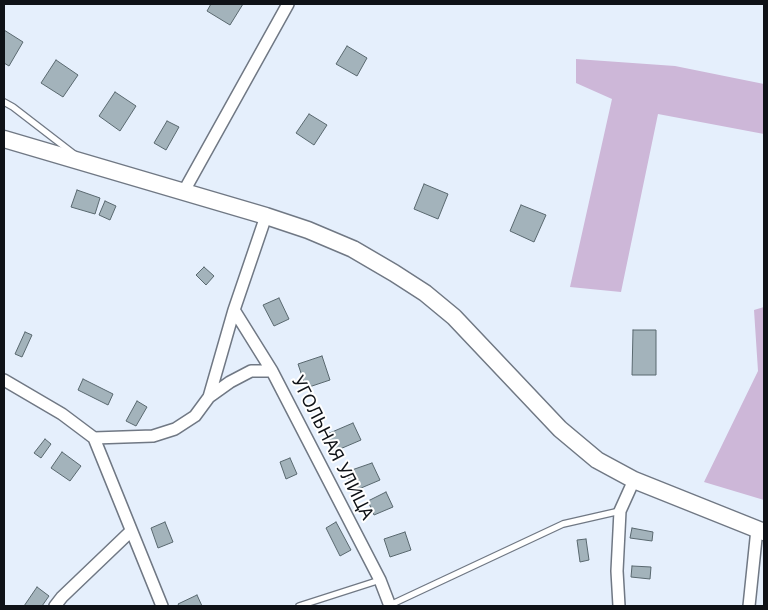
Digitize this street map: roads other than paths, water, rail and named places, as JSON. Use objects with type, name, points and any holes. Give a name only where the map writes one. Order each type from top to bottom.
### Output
[{"type":"main road","points":[[4,139],[266,216],[308,230],[353,249],[394,272],[425,293],[454,317],[560,429],[597,460],[634,480],[760,531]]},
{"type":"street","points":[[184,191],[288,4]]},
{"type":"street","points":[[209,398],[234,310],[266,216]]},
{"type":"street","name":"УГОЛЬНАЯ УЛИЦА","points":[[234,310],[272,371],[380,580],[390,606]]},
{"type":"street","points":[[94,438],[153,436],[175,429],[195,416],[209,398],[230,382],[252,370],[272,371]]},
{"type":"street","points":[[4,380],[62,414],[94,438],[162,606]]},
{"type":"street","points":[[619,606],[617,571],[620,511],[634,480]]},
{"type":"street","points":[[55,606],[131,530]]},
{"type":"street","points":[[749,606],[760,531]]},
{"type":"lane","points":[[4,102],[13,106],[86,163]]},
{"type":"lane","points":[[390,606],[563,524],[620,511]]},
{"type":"lane","points":[[300,606],[380,580]]}]
